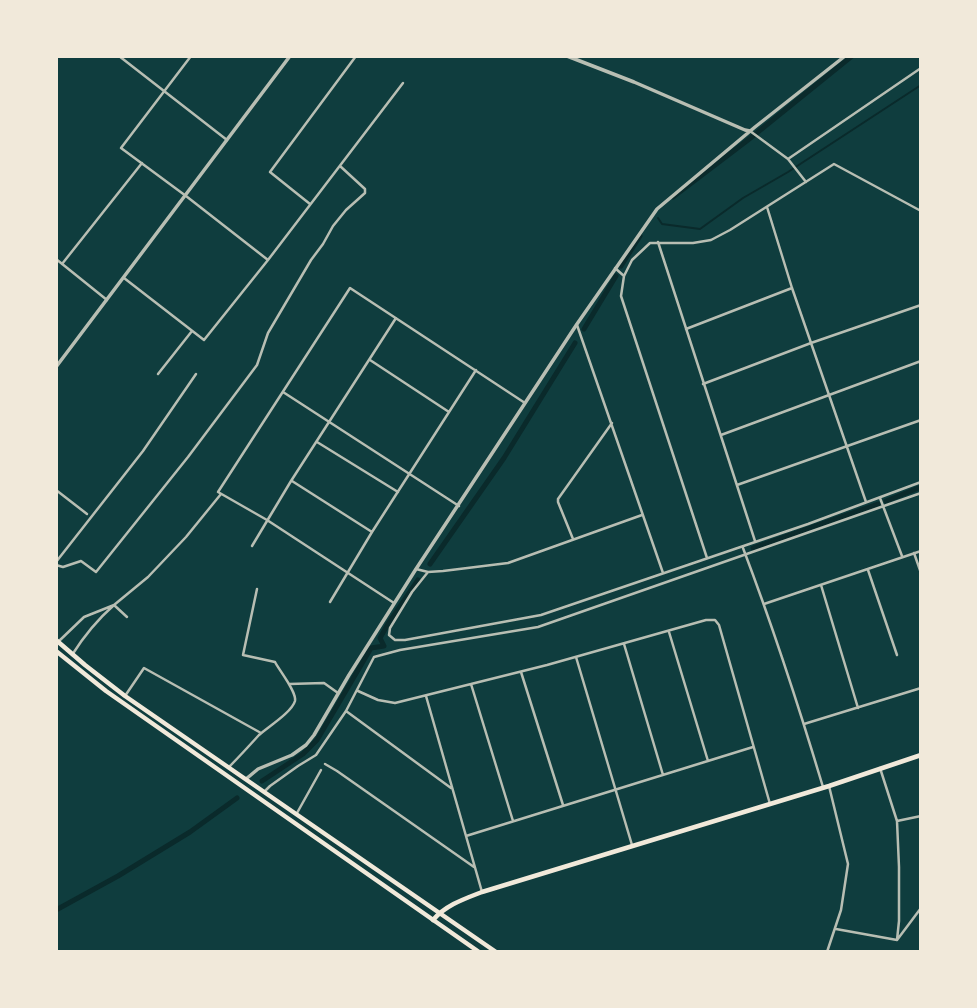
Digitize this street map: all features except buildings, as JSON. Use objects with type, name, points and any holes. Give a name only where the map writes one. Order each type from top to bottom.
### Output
[{"type":"main road","points":[[479,952],[106,691],[57,653],[59,643],[125,696],[496,952]]},
{"type":"main road","points":[[433,920],[447,908],[482,891],[826,786],[921,754]]},
{"type":"street","points":[[118,56],[227,139]]},
{"type":"street","points":[[191,56],[121,148],[268,260]]},
{"type":"street","points":[[56,367],[290,56]]},
{"type":"street","points":[[310,205],[270,172],[356,56]]},
{"type":"street","points":[[567,56],[752,132],[788,159],[806,182]]},
{"type":"street","points":[[246,779],[258,769],[292,755],[314,735],[416,569],[576,324],[657,209],[845,56]]},
{"type":"street","points":[[788,159],[921,68]]},
{"type":"street","points":[[123,277],[204,340],[403,83]]},
{"type":"street","points":[[62,264],[142,163]]},
{"type":"street","points":[[707,558],[621,296],[628,267],[650,243],[693,243],[711,240],[834,164],[921,211]]},
{"type":"street","points":[[196,374],[143,450],[56,563],[63,567],[81,561],[96,572],[257,365],[268,333],[311,260],[333,226],[365,193],[362,186],[340,166]]},
{"type":"street","points":[[767,207],[866,503]]},
{"type":"street","points":[[657,242],[755,542]]},
{"type":"street","points":[[56,260],[107,300]]},
{"type":"street","points":[[615,268],[624,276]]},
{"type":"street","points":[[394,603],[267,520],[218,492],[350,288],[525,403]]},
{"type":"street","points":[[685,329],[792,288]]},
{"type":"street","points":[[703,383],[921,305]]},
{"type":"street","points":[[251,546],[397,318]]},
{"type":"street","points":[[576,324],[663,573]]},
{"type":"street","points":[[158,374],[192,331]]},
{"type":"street","points":[[370,359],[449,412]]},
{"type":"street","points":[[721,435],[921,361]]},
{"type":"street","points":[[330,602],[476,370]]},
{"type":"street","points":[[283,392],[459,506]]},
{"type":"street","points":[[737,485],[921,420]]},
{"type":"street","points":[[573,540],[558,499],[612,423]]},
{"type":"street","points":[[316,441],[398,492]]},
{"type":"street","points":[[291,481],[372,533]]},
{"type":"street","points":[[428,572],[390,628],[390,635],[395,640],[541,615],[743,547],[921,482]]},
{"type":"street","points":[[56,489],[88,514]]},
{"type":"street","points":[[264,792],[316,755],[358,691],[374,657],[400,650],[538,627],[921,493]]},
{"type":"street","points":[[72,654],[93,625],[157,567],[221,494]]},
{"type":"street","points":[[880,498],[902,556]]},
{"type":"street","points":[[416,569],[428,572],[508,562],[643,515]]},
{"type":"street","points":[[743,547],[826,786],[848,864],[841,910],[827,952]]},
{"type":"street","points":[[764,604],[921,551]]},
{"type":"street","points":[[915,553],[921,573]]},
{"type":"street","points":[[868,570],[897,655]]},
{"type":"street","points":[[821,585],[858,708]]},
{"type":"street","points":[[229,767],[261,733],[290,709],[295,701],[289,684],[275,662],[243,655],[257,589]]},
{"type":"street","points":[[114,605],[127,617]]},
{"type":"street","points":[[59,643],[84,617],[114,605]]},
{"type":"street","points":[[358,691],[378,701],[395,703],[715,620],[719,625],[770,803]]},
{"type":"street","points":[[668,632],[708,761]]},
{"type":"street","points":[[624,644],[663,775]]},
{"type":"street","points":[[576,657],[632,845]]},
{"type":"street","points":[[125,696],[144,668],[261,733]]},
{"type":"street","points":[[521,671],[564,806]]},
{"type":"street","points":[[289,684],[324,683],[338,693]]},
{"type":"street","points":[[471,684],[513,821]]},
{"type":"street","points":[[804,724],[921,688]]},
{"type":"street","points":[[426,695],[482,891]]},
{"type":"street","points":[[346,711],[453,789]]},
{"type":"street","points":[[466,836],[753,747]]},
{"type":"street","points":[[325,764],[474,867]]},
{"type":"street","points":[[880,768],[897,821],[897,940]]},
{"type":"street","points":[[296,814],[321,770]]},
{"type":"street","points":[[897,821],[921,816]]},
{"type":"street","points":[[897,940],[921,908]]},
{"type":"street","points":[[835,929],[897,940]]},
{"type":"waterway","points":[[673,197],[852,56]]},
{"type":"waterway","points":[[658,218],[662,224],[700,229],[743,198],[788,172],[921,85]]},
{"type":"waterway","points":[[621,266],[640,236]]},
{"type":"waterway","points":[[584,329],[616,276]]},
{"type":"waterway","points":[[430,564],[504,458],[575,343]]},
{"type":"waterway","points":[[886,501],[921,487]]},
{"type":"waterway","points":[[753,548],[878,504]]},
{"type":"waterway","points":[[262,781],[303,754],[317,740],[371,648],[384,646],[380,638],[418,580]]},
{"type":"waterway","points":[[56,910],[190,832],[237,798]]}]
